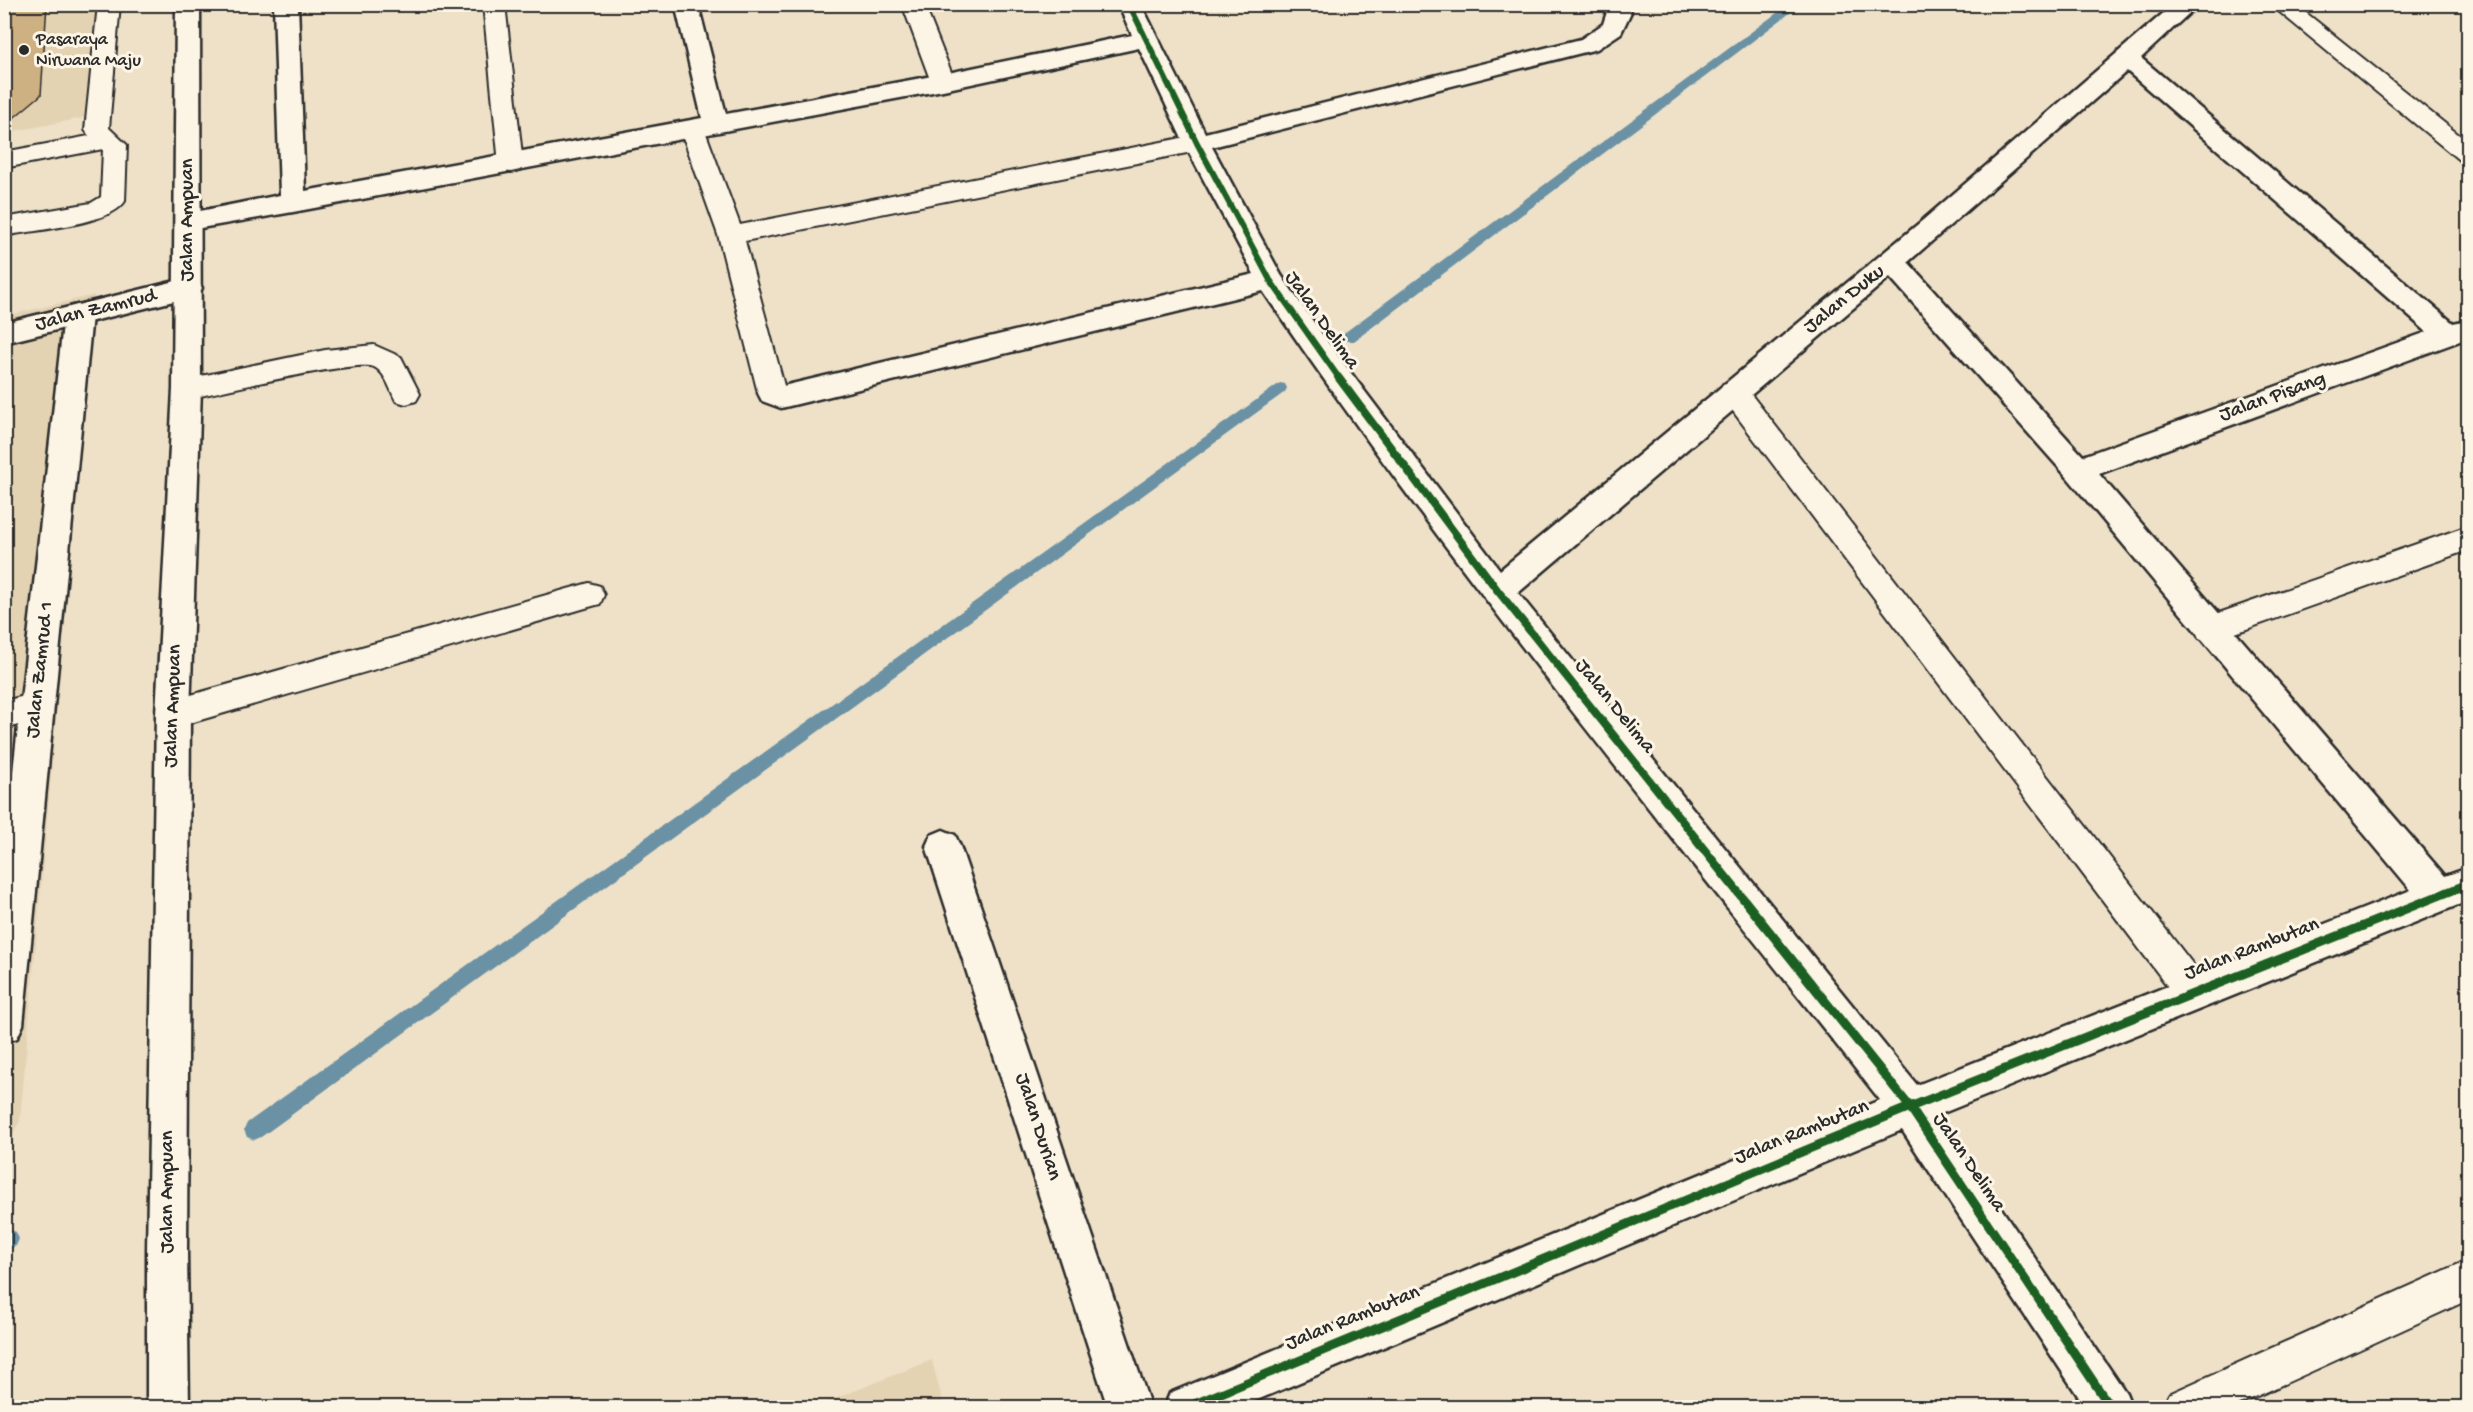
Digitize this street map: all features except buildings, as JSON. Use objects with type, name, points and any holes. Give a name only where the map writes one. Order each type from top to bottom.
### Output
[{"type":"street","name":"Jalan Ampuan","points":[[168,1407],[167,1250],[173,714],[187,388],[188,4]]},
{"type":"street","points":[[286,4],[293,203]]},
{"type":"street","points":[[686,4],[704,126]]},
{"type":"street","name":"Jalan Delima","points":[[1129,4],[1197,143],[1270,280],[1316,347],[1498,591],[1910,1107],[2111,1407]]},
{"type":"street","points":[[1197,143],[1589,44],[1613,28],[1619,12],[1616,4]]},
{"type":"street","name":"Jalan Duku","points":[[1498,591],[1733,391],[1892,261],[2188,4]]},
{"type":"street","points":[[189,221],[511,164],[943,82],[1147,39]]},
{"type":"street","points":[[2127,59],[2458,331]]},
{"type":"street","points":[[1892,261],[2078,470],[2210,629],[2454,890]]},
{"type":"street","points":[[772,393],[781,397],[1270,280]]},
{"type":"street","name":"Jalan Zamrud","points":[[4,333],[188,288]]},
{"type":"street","name":"Jalan Zamrud 1","points":[[4,1025],[78,315]]},
{"type":"street","name":"Jalan Pisang","points":[[2078,470],[2458,331]]},
{"type":"street","name":"Jalan Durian","points":[[943,846],[1130,1407]]},
{"type":"street","name":"Jalan Rambutan","points":[[1185,1407],[1910,1107],[2193,992],[2454,890]]},
{"type":"lane","points":[[4,227],[97,210],[113,201],[115,145],[97,130],[109,4]]},
{"type":"lane","points":[[494,4],[511,164]]},
{"type":"lane","points":[[913,4],[943,82]]},
{"type":"lane","points":[[2281,4],[2469,154]]},
{"type":"lane","points":[[704,126],[772,393]]},
{"type":"lane","points":[[4,160],[108,140]]},
{"type":"lane","points":[[731,235],[1197,143]]},
{"type":"lane","points":[[187,388],[326,360],[374,355],[392,363],[406,394]]},
{"type":"lane","points":[[1733,391],[2193,992]]},
{"type":"lane","points":[[2210,629],[2469,538]]},
{"type":"lane","points":[[173,714],[589,595]]},
{"type":"lane","points":[[4,715],[37,707]]},
{"type":"lane","points":[[2183,1407],[2469,1281]]},
{"type":"shaded area","points":[[5,5],[99,5],[88,117],[5,133]]},
{"type":"shaded area","points":[[94,295],[20,1121],[5,1147],[5,316]]},
{"type":"shaded area","points":[[932,1360],[944,1407],[814,1407]]},
{"type":"waterway","points":[[1349,337],[1797,4]]},
{"type":"waterway","points":[[254,1130],[1280,388]]},
{"type":"waterway","points":[[4,1241],[9,1239]]},
{"type":"cycle path","points":[[1129,4],[1197,143],[1270,280],[1316,347],[1498,591],[1910,1107],[2111,1408]]},
{"type":"cycle path","points":[[1185,1408],[1910,1107],[2468,884]]},
{"type":"place","name":"Pasaraya Nirwana Maju","points":[[24,50]]}]
